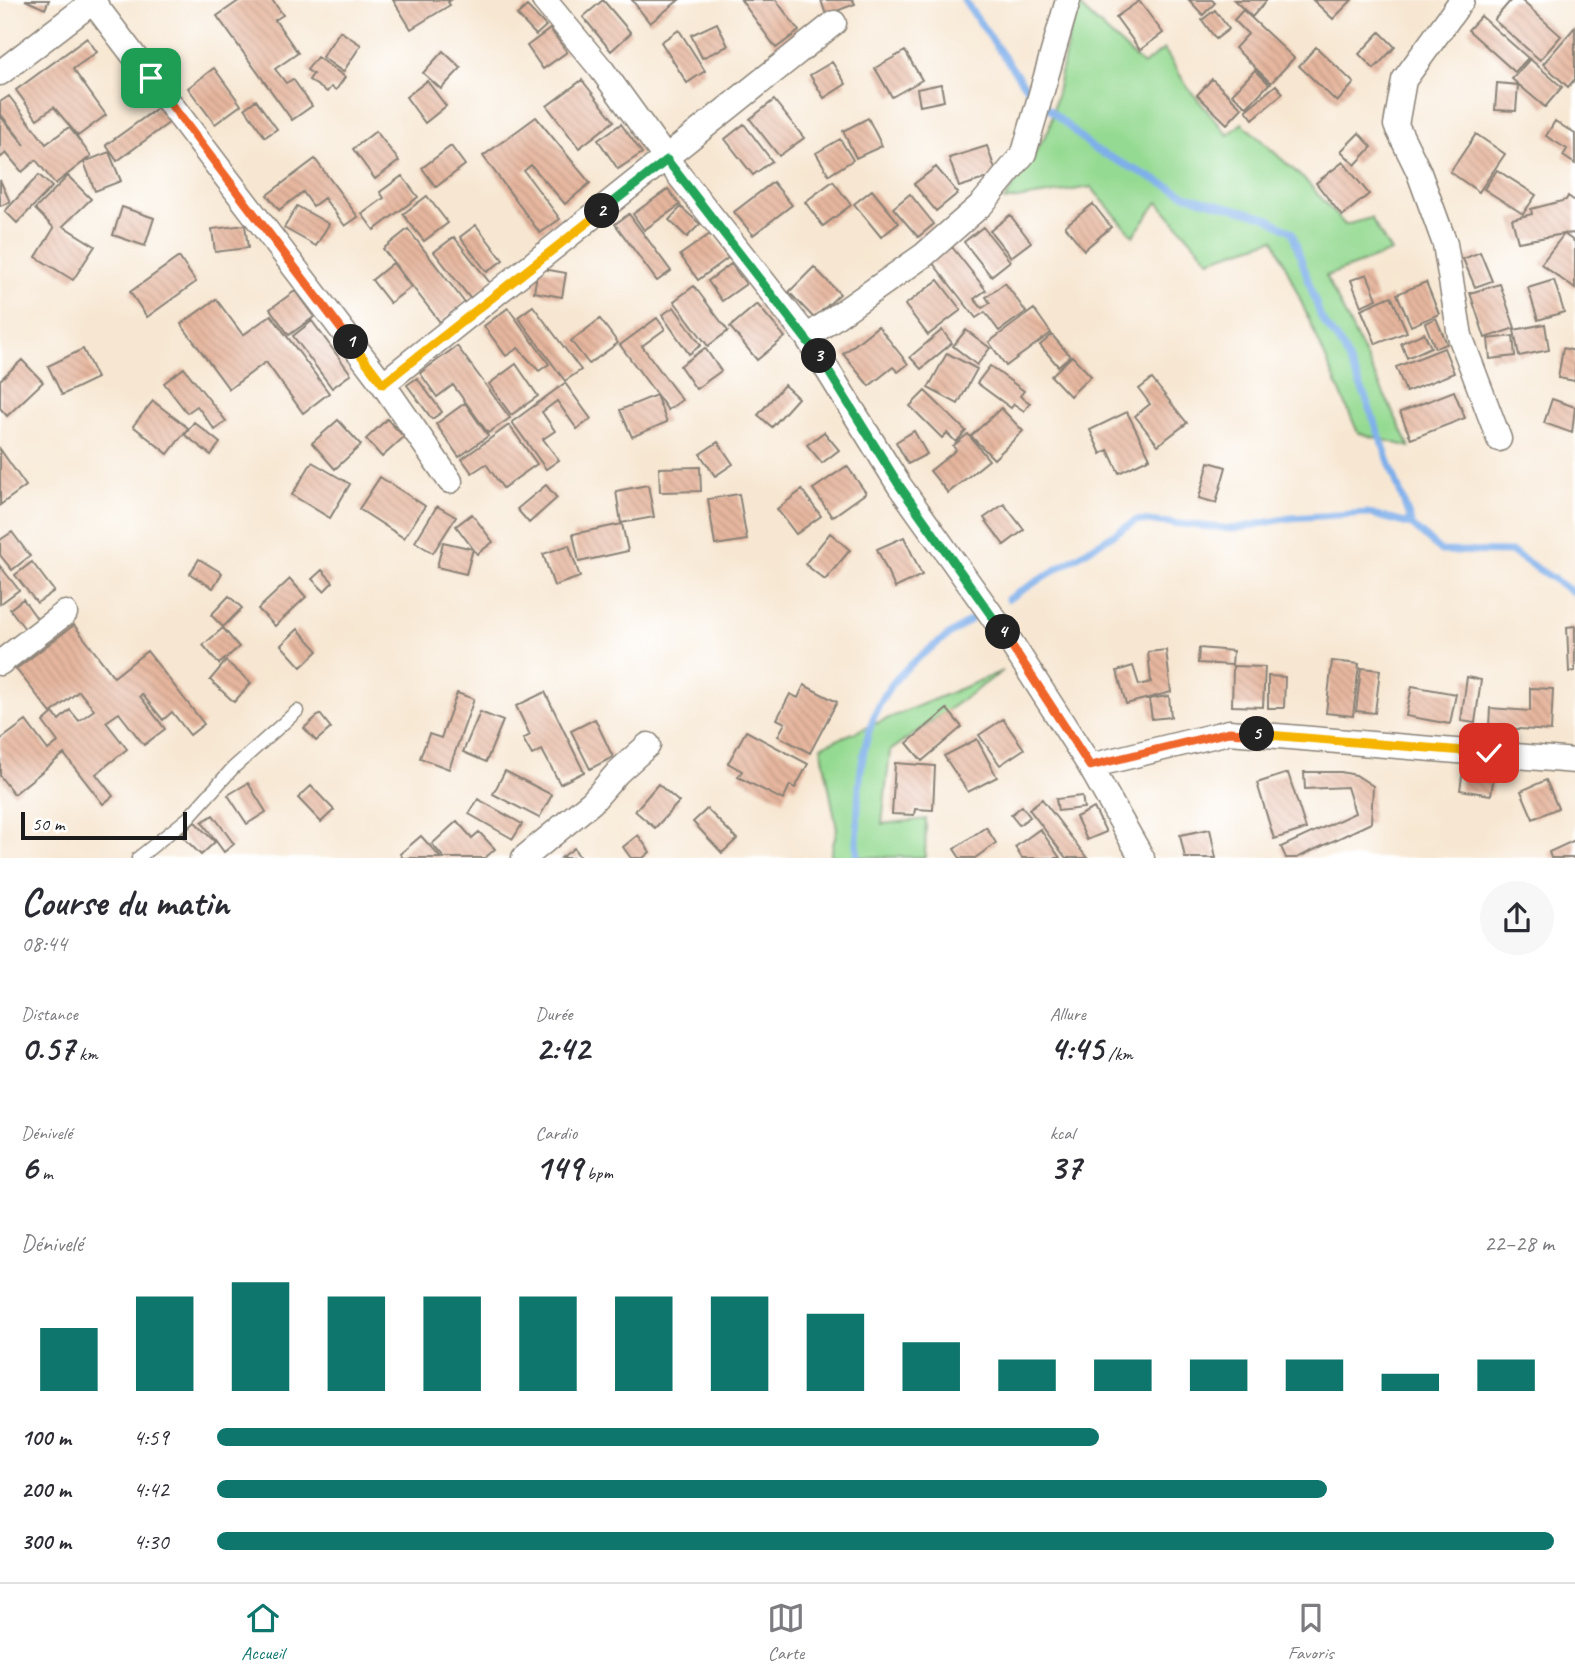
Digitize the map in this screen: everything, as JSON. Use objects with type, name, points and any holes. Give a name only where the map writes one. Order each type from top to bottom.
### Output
[{"type":"street","points":[[544,0],[602,70],[667,160],[807,337],[899,485],[1010,641],[1090,766],[1142,858]]},
{"type":"street","points":[[807,337],[923,255],[982,204],[1024,153],[1068,0]]},
{"type":"street","points":[[1462,0],[1404,80],[1396,125],[1418,170],[1445,244],[1460,335],[1499,439]]},
{"type":"street","points":[[0,73],[94,1],[383,384],[450,481]]},
{"type":"street","points":[[383,384],[667,160],[834,23]]},
{"type":"street","points":[[0,663],[65,613]]},
{"type":"street","points":[[1090,766],[1229,732],[1575,761]]},
{"type":"street","points":[[524,858],[592,802],[618,772],[648,745]]},
{"type":"lane","points":[[138,858],[188,818],[233,768],[298,711]]},
{"type":"green space","points":[[1076,3],[1143,65],[1164,49],[1188,88],[1228,135],[1242,123],[1308,183],[1345,225],[1371,218],[1391,252],[1326,276],[1410,447],[1358,433],[1274,239],[1209,260],[1158,202],[1133,236],[1091,187],[1004,201],[1049,130]]},
{"type":"green space","points":[[1003,671],[890,751],[882,824],[926,819],[925,857],[830,857],[837,829],[821,746]]},
{"type":"building","points":[[25,0],[49,0],[45,9]]},
{"type":"building","points":[[240,0],[272,0],[283,15],[275,20],[298,53],[275,69],[286,83],[293,79],[312,106],[292,120],[217,16]]},
{"type":"building","points":[[393,0],[451,0],[448,2],[450,5],[411,29]]},
{"type":"building","points":[[603,0],[631,33],[611,51],[583,17]]},
{"type":"building","points":[[632,0],[679,0],[650,23]]},
{"type":"building","points":[[741,0],[776,0],[799,31],[776,48]]},
{"type":"building","points":[[821,0],[853,0],[855,4],[826,15]]},
{"type":"building","points":[[1189,0],[1212,0],[1215,3],[1203,15]]},
{"type":"building","points":[[1234,0],[1267,0],[1252,17]]},
{"type":"building","points":[[1313,0],[1352,0],[1333,19]]},
{"type":"building","points":[[1511,0],[1521,0],[1561,36],[1540,60],[1494,20]]},
{"type":"building","points":[[1139,1],[1163,33],[1140,50],[1116,17]]},
{"type":"building","points":[[527,6],[546,26],[536,35],[517,15]]},
{"type":"building","points":[[1215,10],[1229,29],[1216,39],[1202,20]]},
{"type":"building","points":[[1243,10],[1294,58],[1271,83],[1235,48],[1248,34],[1234,20]]},
{"type":"building","points":[[1481,16],[1528,58],[1515,72],[1468,30]]},
{"type":"building","points":[[717,23],[728,46],[702,58],[691,35]]},
{"type":"building","points":[[1575,27],[1575,79],[1568,87],[1543,64]]},
{"type":"building","points":[[550,29],[567,52],[543,69],[527,46]]},
{"type":"building","points":[[679,30],[705,71],[687,83],[661,42]]},
{"type":"building","points":[[340,31],[361,45],[343,72],[322,57]]},
{"type":"building","points":[[1380,32],[1395,47],[1374,69],[1359,54]]},
{"type":"building","points":[[87,38],[97,52],[73,69],[106,115],[78,136],[54,107],[37,119],[16,90]]},
{"type":"building","points":[[1316,47],[1354,83],[1337,102],[1299,66]]},
{"type":"building","points":[[443,51],[461,68],[441,89],[423,73]]},
{"type":"building","points":[[905,51],[922,80],[892,97],[875,68]]},
{"type":"building","points":[[317,57],[345,77],[336,90],[331,87],[327,92],[309,80],[313,74],[307,70]]},
{"type":"building","points":[[1530,59],[1562,87],[1545,107],[1512,79]]},
{"type":"building","points":[[832,62],[846,84],[824,98],[810,75]]},
{"type":"building","points":[[214,68],[241,105],[215,124],[188,88]]},
{"type":"building","points":[[1255,70],[1269,84],[1247,107],[1232,94]]},
{"type":"building","points":[[1212,79],[1242,108],[1227,124],[1197,95]]},
{"type":"building","points":[[582,80],[614,121],[579,148],[547,106]]},
{"type":"building","points":[[427,81],[446,106],[425,123],[406,97]]},
{"type":"building","points":[[1497,83],[1518,85],[1516,111],[1495,110]]},
{"type":"building","points":[[941,84],[944,101],[920,106],[917,89]]},
{"type":"building","points":[[1276,85],[1283,93],[1253,119],[1246,110]]},
{"type":"building","points":[[9,96],[46,144],[69,127],[91,156],[55,184],[36,160],[22,172],[6,153],[0,158],[0,116],[25,145],[0,113],[0,102]]},
{"type":"building","points":[[256,100],[277,129],[265,137],[245,108]]},
{"type":"building","points":[[774,100],[804,138],[779,156],[750,119]]},
{"type":"building","points":[[159,107],[170,122],[117,161],[106,145]]},
{"type":"building","points":[[536,117],[590,183],[565,204],[531,165],[524,171],[560,219],[540,233],[483,156]]},
{"type":"building","points":[[868,118],[882,146],[856,158],[843,131]]},
{"type":"building","points":[[1555,121],[1575,134],[1575,164],[1563,156],[1567,149],[1546,136]]},
{"type":"building","points":[[621,124],[642,153],[618,169],[598,140]]},
{"type":"building","points":[[744,124],[772,161],[753,175],[725,139]]},
{"type":"building","points":[[376,131],[399,161],[375,179],[353,149]]},
{"type":"building","points":[[1359,133],[1372,147],[1355,165],[1341,151]]},
{"type":"building","points":[[1476,134],[1505,154],[1479,192],[1450,172]]},
{"type":"building","points":[[840,139],[853,160],[829,175],[816,153]]},
{"type":"building","points":[[451,146],[465,165],[436,187],[422,168]]},
{"type":"building","points":[[987,146],[997,175],[959,187],[949,158]]},
{"type":"building","points":[[109,152],[121,181],[95,191],[84,162]]},
{"type":"building","points":[[315,159],[358,217],[345,226],[324,198],[313,206],[303,192],[279,210],[267,195]]},
{"type":"building","points":[[1343,162],[1369,194],[1342,216],[1316,183]]},
{"type":"building","points":[[936,167],[958,193],[936,211],[914,184]]},
{"type":"building","points":[[1497,170],[1536,195],[1523,214],[1484,189]]},
{"type":"building","points":[[39,175],[52,187],[17,223],[5,211]]},
{"type":"building","points":[[68,176],[91,199],[63,226],[95,246],[73,280],[36,257],[54,228],[35,209]]},
{"type":"building","points":[[402,176],[418,197],[374,230],[362,214],[384,198],[380,192]]},
{"type":"building","points":[[0,180],[10,202],[0,206]]},
{"type":"building","points":[[833,181],[851,205],[823,226],[805,202]]},
{"type":"building","points":[[773,182],[792,205],[753,235],[734,212]]},
{"type":"building","points":[[668,189],[680,205],[644,230],[633,214]]},
{"type":"building","points":[[872,190],[899,223],[881,237],[854,204]]},
{"type":"building","points":[[910,194],[934,224],[918,237],[893,208]]},
{"type":"building","points":[[427,196],[448,223],[424,241],[403,214]]},
{"type":"building","points":[[1568,196],[1575,201],[1575,233],[1518,242],[1512,219],[1532,214],[1531,209],[1566,200]]},
{"type":"building","points":[[1093,204],[1111,227],[1084,250],[1065,226]]},
{"type":"building","points":[[297,206],[329,224],[316,246],[284,228]]},
{"type":"building","points":[[122,207],[154,218],[145,246],[113,235]]},
{"type":"building","points":[[681,207],[700,224],[687,237],[669,220]]},
{"type":"building","points":[[629,214],[671,271],[657,281],[615,224]]},
{"type":"building","points":[[1010,215],[1031,242],[1011,257],[990,231]]},
{"type":"building","points":[[245,225],[248,248],[215,252],[212,229]]},
{"type":"building","points":[[476,225],[503,260],[487,272],[460,237]]},
{"type":"building","points":[[983,227],[1010,261],[991,276],[964,242]]},
{"type":"building","points":[[408,229],[465,303],[440,322],[383,249]]},
{"type":"building","points":[[710,234],[728,258],[698,280],[680,255]]},
{"type":"building","points":[[1564,234],[1575,242],[1575,289],[1541,264]]},
{"type":"building","points":[[454,237],[490,283],[470,298],[434,252]]},
{"type":"building","points":[[952,247],[986,290],[974,299],[982,308],[990,303],[986,297],[1005,283],[1026,312],[999,331],[985,312],[976,318],[932,262]]},
{"type":"building","points":[[1480,252],[1492,281],[1475,287],[1463,259]]},
{"type":"building","points":[[179,257],[196,282],[147,317],[130,292]]},
{"type":"building","points":[[393,263],[411,287],[390,303],[372,280]]},
{"type":"building","points":[[731,264],[746,284],[722,301],[708,281]]},
{"type":"building","points":[[814,267],[840,294],[814,318],[789,292]]},
{"type":"building","points":[[538,268],[566,273],[562,297],[534,292]]},
{"type":"building","points":[[1367,274],[1377,299],[1361,306],[1351,280]]},
{"type":"building","points":[[938,280],[961,310],[928,335],[905,305]]},
{"type":"building","points":[[1554,280],[1564,312],[1538,320],[1528,288]]},
{"type":"building","points":[[1426,282],[1439,314],[1411,326],[1397,294]]},
{"type":"building","points":[[1500,284],[1515,328],[1485,338],[1470,293]]},
{"type":"building","points":[[694,286],[728,331],[708,346],[674,301]]},
{"type":"building","points":[[295,291],[314,317],[289,335],[270,309]]},
{"type":"building","points":[[1391,296],[1407,332],[1376,344],[1361,309]]},
{"type":"building","points":[[216,299],[243,335],[271,315],[329,393],[303,413],[266,362],[229,389],[181,324]]},
{"type":"building","points":[[757,304],[785,337],[757,360],[730,327]]},
{"type":"building","points":[[533,306],[581,370],[565,381],[518,317]]},
{"type":"building","points":[[674,307],[701,345],[689,354],[662,315]]},
{"type":"building","points":[[508,308],[549,364],[539,371],[518,348],[506,356],[484,326]]},
{"type":"building","points":[[1034,309],[1051,333],[1006,366],[989,342]]},
{"type":"building","points":[[657,318],[665,329],[642,346],[682,400],[668,410],[620,345]]},
{"type":"building","points":[[1436,318],[1447,344],[1435,348],[1425,323]]},
{"type":"building","points":[[600,319],[618,343],[589,364],[571,341]]},
{"type":"building","points":[[312,321],[351,374],[332,388],[293,336]]},
{"type":"building","points":[[1545,324],[1549,350],[1519,356],[1514,330]]},
{"type":"building","points":[[878,326],[908,364],[898,372],[893,367],[869,386],[843,354]]},
{"type":"building","points":[[942,330],[952,343],[921,369],[910,357]]},
{"type":"building","points":[[966,330],[990,348],[977,365],[953,346]]},
{"type":"building","points":[[1424,333],[1431,347],[1407,358],[1401,343]]},
{"type":"building","points":[[1052,335],[1070,356],[1058,366],[1040,345]]},
{"type":"building","points":[[1513,336],[1515,356],[1490,359],[1488,339]]},
{"type":"building","points":[[457,346],[510,418],[488,433],[453,385],[437,397],[420,373]]},
{"type":"building","points":[[705,348],[721,371],[696,389],[680,366]]},
{"type":"building","points":[[1444,348],[1454,373],[1406,392],[1396,367]]},
{"type":"building","points":[[1563,348],[1575,351],[1575,381],[1558,378]]},
{"type":"building","points":[[83,349],[97,378],[62,395],[48,366]]},
{"type":"building","points":[[947,353],[977,369],[958,404],[928,388]]},
{"type":"building","points":[[1072,356],[1091,376],[1070,396],[1051,376]]},
{"type":"building","points":[[22,360],[43,382],[7,416],[0,408],[0,380]]},
{"type":"building","points":[[516,364],[538,396],[511,415],[489,384]]},
{"type":"building","points":[[990,366],[1024,391],[1020,396],[1030,403],[1024,411],[1014,404],[1011,408],[977,383]]},
{"type":"building","points":[[184,368],[226,421],[215,430],[197,406],[187,413],[164,383]]},
{"type":"building","points":[[417,378],[442,412],[432,419],[407,385]]},
{"type":"building","points":[[1152,379],[1187,423],[1158,445],[1135,416],[1150,404],[1139,389]]},
{"type":"building","points":[[565,383],[591,419],[577,429],[557,401],[542,412],[555,431],[543,439],[559,460],[546,469],[512,422]]},
{"type":"building","points":[[784,385],[798,398],[772,427],[758,415]]},
{"type":"building","points":[[925,391],[966,431],[956,442],[947,433],[942,438],[910,406]]},
{"type":"building","points":[[1454,391],[1465,418],[1411,439],[1400,412]]},
{"type":"building","points":[[656,395],[667,422],[632,437],[620,410]]},
{"type":"building","points":[[1552,399],[1575,407],[1572,433],[1544,423]]},
{"type":"building","points":[[153,401],[188,428],[168,454],[133,426]]},
{"type":"building","points":[[465,403],[488,436],[459,457],[436,424]]},
{"type":"building","points":[[1001,408],[1023,431],[994,459],[971,436]]},
{"type":"building","points":[[1127,412],[1150,458],[1119,473],[1108,450],[1101,454],[1090,430]]},
{"type":"building","points":[[387,419],[404,437],[382,457],[366,439]]},
{"type":"building","points":[[338,420],[361,445],[335,469],[312,443]]},
{"type":"building","points":[[194,422],[220,443],[211,455],[185,435]]},
{"type":"building","points":[[509,425],[537,464],[503,488],[486,464],[472,473],[462,459]]},
{"type":"building","points":[[914,431],[927,454],[908,464],[896,442]]},
{"type":"building","points":[[824,432],[839,450],[822,463],[807,445]]},
{"type":"building","points":[[968,434],[989,460],[948,493],[930,471],[956,450],[953,446]]},
{"type":"building","points":[[718,442],[733,464],[715,476],[700,454]]},
{"type":"building","points":[[0,449],[26,486],[0,505]]},
{"type":"building","points":[[312,462],[350,484],[330,518],[292,495]]},
{"type":"building","points":[[1209,462],[1226,467],[1216,503],[1199,498]]},
{"type":"building","points":[[847,466],[866,493],[832,517],[813,489]]},
{"type":"building","points":[[700,467],[701,491],[660,492],[659,468]]},
{"type":"building","points":[[380,477],[425,506],[404,538],[359,509]]},
{"type":"building","points":[[546,485],[557,498],[529,523],[517,509]]},
{"type":"building","points":[[648,485],[654,517],[621,523],[616,491]]},
{"type":"building","points":[[802,490],[821,516],[796,534],[777,509]]},
{"type":"building","points":[[739,494],[747,540],[715,545],[708,499]]},
{"type":"building","points":[[1004,504],[1024,530],[1004,545],[984,518]]},
{"type":"building","points":[[437,506],[456,517],[433,553],[415,542]]},
{"type":"building","points":[[472,514],[493,542],[477,554],[456,526]]},
{"type":"building","points":[[622,524],[628,551],[579,562],[573,534]]},
{"type":"building","points":[[12,532],[30,556],[12,570],[0,555],[0,540]]},
{"type":"building","points":[[830,533],[850,550],[825,580],[805,564]]},
{"type":"building","points":[[904,537],[922,575],[895,588],[877,549]]},
{"type":"building","points":[[443,542],[473,549],[466,574],[437,567]]},
{"type":"building","points":[[569,545],[580,577],[554,586],[543,554]]},
{"type":"building","points":[[199,559],[222,573],[213,588],[190,574]]},
{"type":"building","points":[[32,562],[54,591],[37,603],[15,575]]},
{"type":"building","points":[[0,566],[19,590],[0,604]]},
{"type":"building","points":[[322,570],[333,582],[324,591],[312,579]]},
{"type":"building","points":[[290,579],[306,597],[275,626],[258,609]]},
{"type":"building","points":[[229,596],[242,608],[223,627],[211,615]]},
{"type":"building","points":[[23,599],[38,620],[25,629],[10,609]]},
{"type":"building","points":[[74,625],[114,677],[147,651],[204,724],[190,735],[172,712],[163,720],[142,694],[140,696],[165,729],[144,745],[119,713],[106,722],[127,749],[96,774],[113,796],[103,804],[64,754],[14,794],[0,776],[0,740],[26,721],[48,750],[58,742],[43,722],[53,713],[59,720],[70,710],[79,721],[94,710],[79,691],[51,713],[16,669]]},
{"type":"building","points":[[1575,626],[1575,671],[1569,672],[1567,627]]},
{"type":"building","points":[[223,628],[239,647],[219,664],[203,645]]},
{"type":"building","points":[[298,629],[318,651],[301,667],[281,645]]},
{"type":"building","points":[[1199,648],[1233,651],[1232,665],[1198,663]]},
{"type":"building","points":[[1166,650],[1171,692],[1126,704],[1117,671],[1133,666],[1139,685],[1151,682],[1148,652]]},
{"type":"building","points":[[226,661],[251,683],[234,702],[210,680]]},
{"type":"building","points":[[1332,661],[1359,664],[1353,716],[1326,713]]},
{"type":"building","points":[[1233,666],[1265,667],[1263,707],[1232,706]]},
{"type":"building","points":[[1361,668],[1380,670],[1375,713],[1356,711]]},
{"type":"building","points":[[1268,676],[1285,677],[1284,708],[1268,708]]},
{"type":"building","points":[[1467,677],[1481,680],[1475,723],[1461,721]]},
{"type":"building","points":[[804,685],[837,702],[810,753],[778,736],[785,723],[777,719],[790,694],[798,698]]},
{"type":"building","points":[[1412,686],[1456,694],[1450,724],[1406,716]]},
{"type":"building","points":[[1530,688],[1553,689],[1551,731],[1489,727],[1490,708],[1530,711]]},
{"type":"building","points":[[545,692],[584,772],[560,784],[542,750],[532,755],[523,739],[530,735],[516,706]]},
{"type":"building","points":[[457,693],[474,699],[449,769],[420,758],[429,734],[441,738]]},
{"type":"building","points":[[1169,696],[1171,717],[1152,719],[1149,699]]},
{"type":"building","points":[[947,709],[962,727],[922,761],[907,743]]},
{"type":"building","points":[[480,712],[503,721],[486,762],[463,752]]},
{"type":"building","points":[[320,714],[331,728],[316,741],[304,728]]},
{"type":"building","points":[[595,719],[613,757],[590,769],[571,731]]},
{"type":"building","points":[[1003,719],[1024,749],[1000,765],[979,735]]},
{"type":"building","points":[[746,731],[808,764],[795,788],[790,785],[783,800],[738,777],[742,771],[728,763]]},
{"type":"building","points":[[977,739],[997,777],[968,792],[944,756]]},
{"type":"building","points":[[895,763],[935,766],[933,810],[915,809],[914,815],[892,814]]},
{"type":"building","points":[[1464,763],[1495,768],[1491,795],[1460,790]]},
{"type":"building","points":[[505,771],[552,795],[539,818],[493,794]]},
{"type":"building","points":[[1304,772],[1341,772],[1356,775],[1373,786],[1371,823],[1297,858],[1286,858],[1281,847],[1355,813],[1347,787],[1305,789]]},
{"type":"building","points":[[1288,773],[1306,829],[1274,839],[1257,783]]},
{"type":"building","points":[[1546,780],[1558,808],[1533,819],[1521,791]]},
{"type":"building","points":[[248,783],[266,812],[247,824],[228,795]]},
{"type":"building","points":[[658,784],[679,802],[655,828],[635,811]]},
{"type":"building","points":[[311,786],[334,810],[321,822],[298,798]]},
{"type":"building","points":[[1082,796],[1084,808],[1058,811],[1056,799]]},
{"type":"building","points":[[478,799],[522,824],[513,839],[469,814]]},
{"type":"building","points":[[1042,799],[1087,858],[1066,858],[1029,809]]},
{"type":"building","points":[[1022,806],[1030,817],[1019,825],[1011,815]]},
{"type":"building","points":[[1094,808],[1106,832],[1087,840],[1076,817]]},
{"type":"building","points":[[707,809],[737,839],[722,853],[693,822]]},
{"type":"building","points":[[213,815],[234,844],[224,852],[202,822]]},
{"type":"building","points":[[457,821],[472,838],[479,832],[495,849],[485,858],[444,858],[432,844]]},
{"type":"building","points":[[195,822],[215,842],[201,855],[181,835]]},
{"type":"building","points":[[986,827],[996,843],[975,858],[960,858],[954,849]]},
{"type":"building","points":[[1040,829],[1060,858],[1022,858],[1015,847]]},
{"type":"building","points":[[1210,829],[1216,858],[1185,858],[1180,835]]},
{"type":"building","points":[[638,835],[650,852],[643,858],[631,858],[623,847]]},
{"type":"building","points":[[421,836],[441,858],[403,858],[400,854]]},
{"type":"building","points":[[1575,840],[1575,858],[1551,858],[1549,852]]},
{"type":"building","points":[[574,848],[580,858],[561,858]]},
{"type":"waterway","points":[[964,0],[1034,95]]},
{"type":"waterway","points":[[1042,103],[1094,149],[1188,196],[1266,217],[1292,232],[1321,318],[1343,348],[1365,396],[1412,525],[1441,551],[1512,552],[1575,593]]},
{"type":"waterway","points":[[1008,599],[1137,520],[1233,529],[1290,518],[1367,513],[1412,525]]},
{"type":"waterway","points":[[857,858],[860,774],[868,733],[875,714],[891,685],[901,674],[924,653],[972,619]]},
{"type":"route","points":[[151,78],[383,384],[667,160],[807,337],[899,485],[1010,641],[1090,766],[1229,732],[1489,753]]}]
